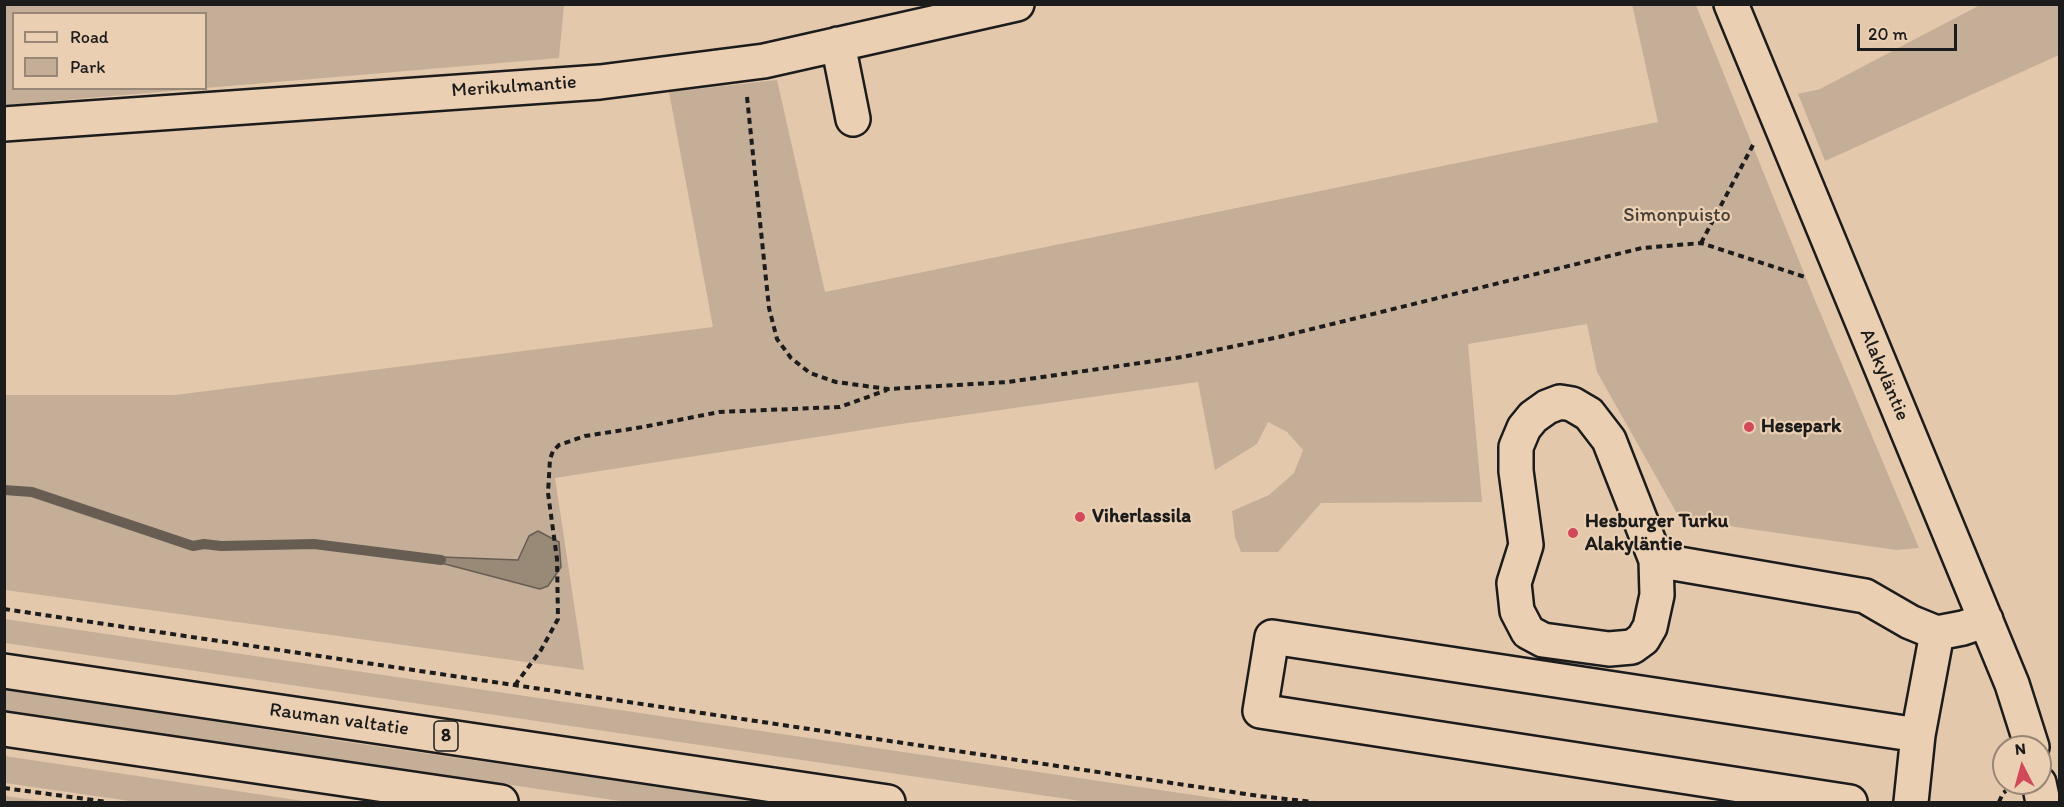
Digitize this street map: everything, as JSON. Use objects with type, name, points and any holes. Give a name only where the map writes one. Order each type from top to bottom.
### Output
[{"type":"main road","name":"Merikulmantie","points":[[4,124],[600,82],[743,64],[1017,4]]},
{"type":"main road","name":"Alakyläntie","points":[[1731,4],[1986,620],[2012,684],[2028,735]]},
{"type":"main road","points":[[838,44],[853,119]]},
{"type":"main road","points":[[1556,403],[1572,404],[1589,414],[1603,430],[1616,453],[1656,560],[1657,595],[1650,627],[1632,647],[1609,650],[1543,640],[1528,632],[1520,619],[1515,602],[1514,583],[1526,545],[1515,453],[1524,428],[1536,414],[1556,403]]},
{"type":"main road","points":[[1656,560],[1865,596],[1910,622],[1936,633],[1963,628],[1986,620]]},
{"type":"main road","points":[[1911,802],[1918,735],[1936,633]]},
{"type":"main road","points":[[1850,802],[1260,711],[1272,637],[1918,735]]},
{"type":"main road","name":"Rauman valtatie","points":[[4,671],[888,802]]},
{"type":"main road","points":[[4,729],[501,802]]},
{"type":"path","points":[[743,64],[769,308],[777,339],[791,358],[810,373],[836,382],[888,389],[1008,382],[1182,357],[1279,336],[1642,248],[1701,243],[1822,282],[1844,280]]},
{"type":"path","points":[[1701,243],[1759,132],[1779,121]]},
{"type":"path","points":[[515,685],[541,650],[558,619],[558,559],[548,493],[550,459],[558,445],[585,436],[719,412],[840,407],[888,389]]},
{"type":"path","points":[[4,609],[1259,796],[1312,802]]},
{"type":"path","points":[[4,788],[108,802]]},
{"type":"green space","points":[[5,4],[564,4],[559,58],[207,88],[207,12],[12,12],[12,90],[184,90],[5,105]]},
{"type":"green space","name":"Simonpuisto","points":[[1632,4],[1696,5],[1812,293],[1919,548],[1896,550],[1680,519],[1597,372],[1587,324],[1468,344],[1482,502],[1321,503],[1278,552],[1241,552],[1235,537],[1232,511],[1269,495],[1294,473],[1303,450],[1287,432],[1268,422],[1257,444],[1215,470],[1198,382],[894,425],[555,478],[584,670],[5,590],[5,395],[175,395],[713,327],[669,92],[777,80],[825,292],[1658,122]]},
{"type":"green space","points":[[1980,5],[2059,5],[2059,55],[1825,161],[1798,94],[1820,89]]},
{"type":"green space","points":[[4,619],[1241,802],[1088,802],[5,643]]},
{"type":"green space","points":[[5,689],[347,742],[763,802],[627,802],[5,711]]},
{"type":"green space","points":[[5,756],[310,802],[137,802],[5,783]]},
{"type":"green space","points":[[5,796],[50,802],[5,802]]},
{"type":"shaded area","points":[[538,531],[559,542],[561,567],[548,586],[540,589],[441,563],[441,557],[518,560],[529,536]]},
{"type":"waterway","points":[[4,490],[32,492],[193,546],[204,544],[221,546],[314,544],[441,560]]},
{"type":"place","name":"Hesepark","points":[[1749,427]]},
{"type":"place","name":"Viherlassila","points":[[1080,517]]},
{"type":"place","name":"Hesburger Turku Alakyläntie","points":[[1573,533]]}]
